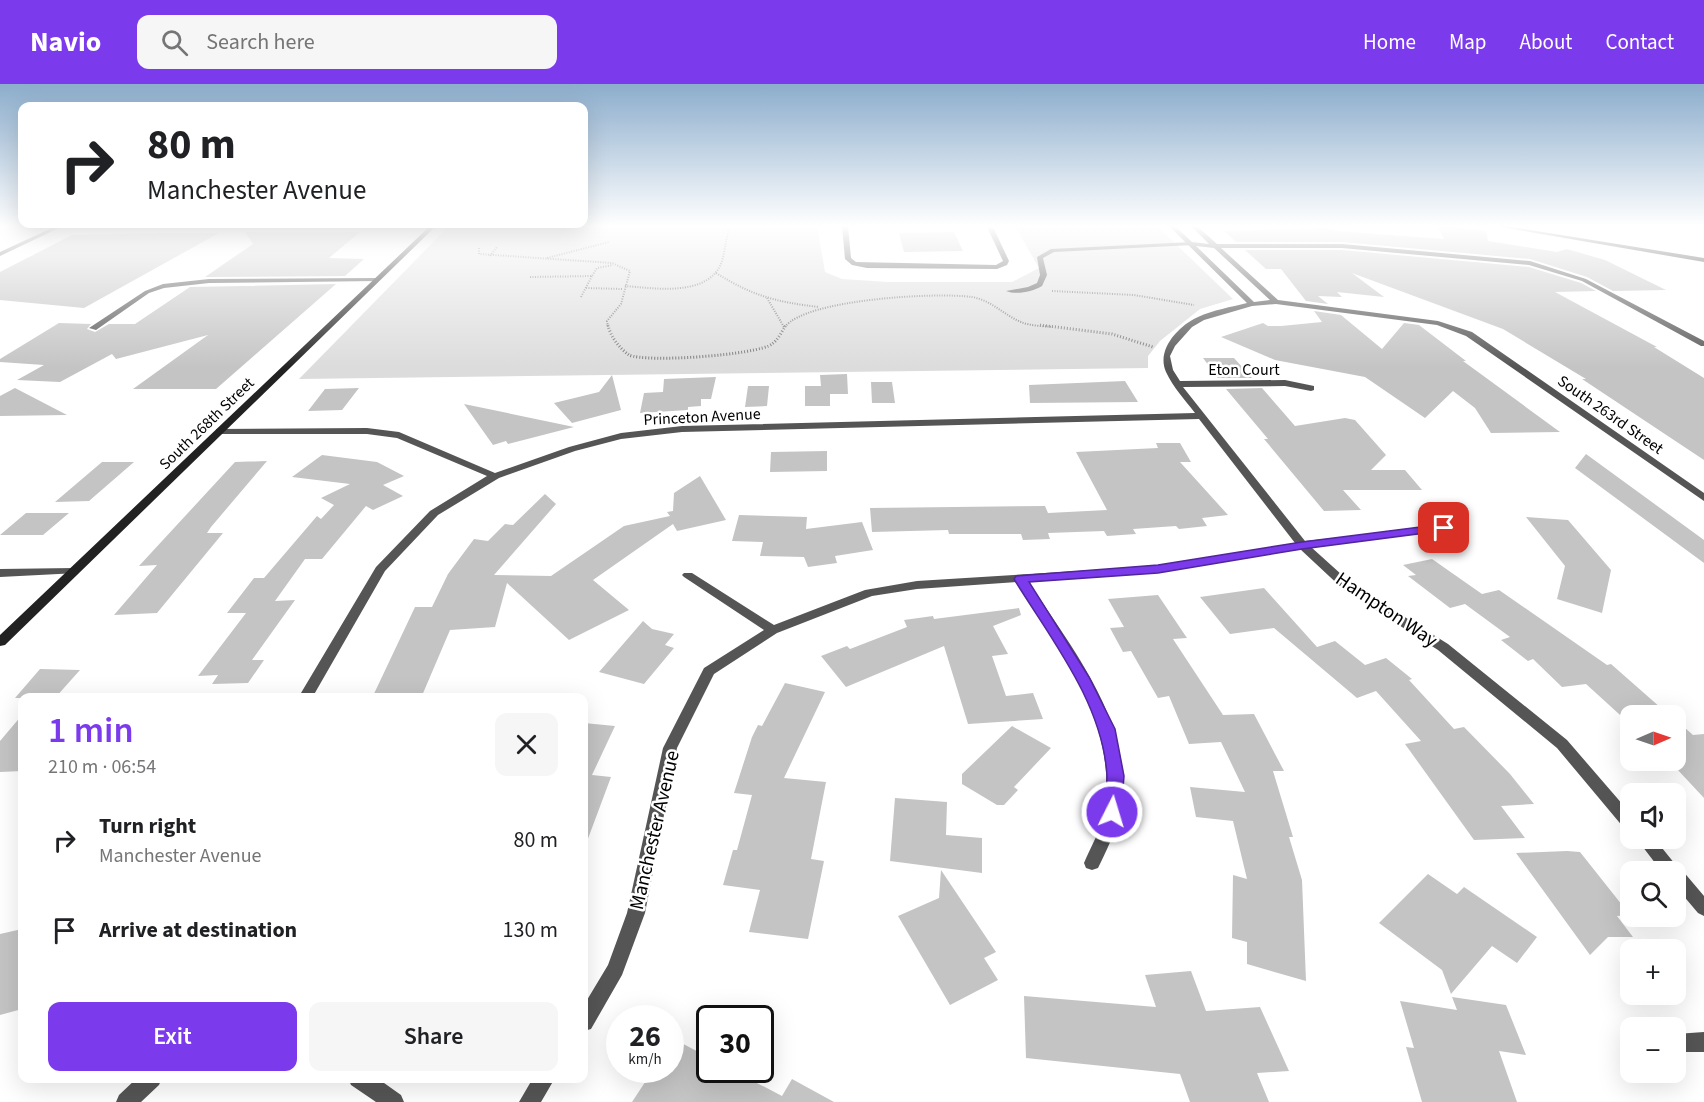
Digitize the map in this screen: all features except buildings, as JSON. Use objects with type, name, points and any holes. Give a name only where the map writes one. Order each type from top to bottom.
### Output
[{"type":"street","name":"South 268th Street","points":[[0,642],[383,274]]},
{"type":"street","points":[[1010,291],[1028,289],[1042,280],[1044,274]]},
{"type":"street","points":[[1222,274],[1252,303]]},
{"type":"street","points":[[1246,274],[1276,302]]},
{"type":"street","points":[[1567,274],[1584,280],[1704,344]]},
{"type":"street","points":[[93,328],[147,292],[163,286],[209,281],[376,280]]},
{"type":"street","points":[[1167,353],[1189,325],[1201,318],[1252,303],[1276,302]]},
{"type":"street","name":"South 263rd Street","points":[[1276,302],[1438,323],[1469,334],[1704,498]]},
{"type":"street","name":"Hampton Way","points":[[1167,353],[1168,370],[1177,384],[1302,545],[1348,586],[1443,647],[1562,744],[1620,811]]},
{"type":"street","name":"Eton Court","points":[[1177,384],[1285,383],[1311,388]]},
{"type":"street","name":"Princeton Avenue","points":[[308,693],[380,569],[434,513],[495,476],[572,448],[612,439],[681,429],[1202,416]]},
{"type":"street","points":[[219,431],[367,431],[399,435],[495,476]]},
{"type":"street","name":"Manchester Avenue","points":[[588,1015],[616,969],[636,913],[670,748],[693,700],[709,671],[773,630],[869,593],[963,580],[1021,579],[1158,569],[1302,545],[1444,528]]},
{"type":"street","points":[[0,573],[74,571]]},
{"type":"street","points":[[688,576],[773,630]]},
{"type":"street","points":[[1021,579],[1082,677],[1107,729],[1115,776],[1112,812],[1092,862]]},
{"type":"street","points":[[1653,849],[1663,861]]},
{"type":"street","points":[[1686,888],[1704,909]]},
{"type":"street","points":[[1686,1043],[1704,1042]]},
{"type":"street","points":[[126,1102],[147,1083]]},
{"type":"street","points":[[366,1083],[394,1102]]},
{"type":"street","points":[[529,1102],[542,1083]]},
{"type":"path","points":[[629,274],[621,304],[607,321],[614,340],[628,354],[639,358],[741,353],[773,344],[784,327],[800,315],[823,308],[891,297],[972,297],[988,302],[1023,323],[1112,334],[1167,353]]},
{"type":"path","points":[[586,288],[696,287],[715,274]]},
{"type":"path","points":[[717,274],[747,292],[786,303],[823,308]]},
{"type":"path","points":[[530,277],[592,276],[581,297]]},
{"type":"path","points":[[1028,289],[1134,295],[1225,311]]},
{"type":"path","points":[[767,297],[784,327]]},
{"type":"shaded area","points":[[402,274],[829,274],[842,279],[888,282],[1012,282],[1028,274],[1206,274],[1233,299],[1200,309],[1160,341],[1148,356],[1148,368],[299,379]]},
{"type":"route","points":[[1112,812],[1115,776],[1107,729],[1082,677],[1021,579],[1158,569],[1206,563],[1302,545],[1444,528]]}]
